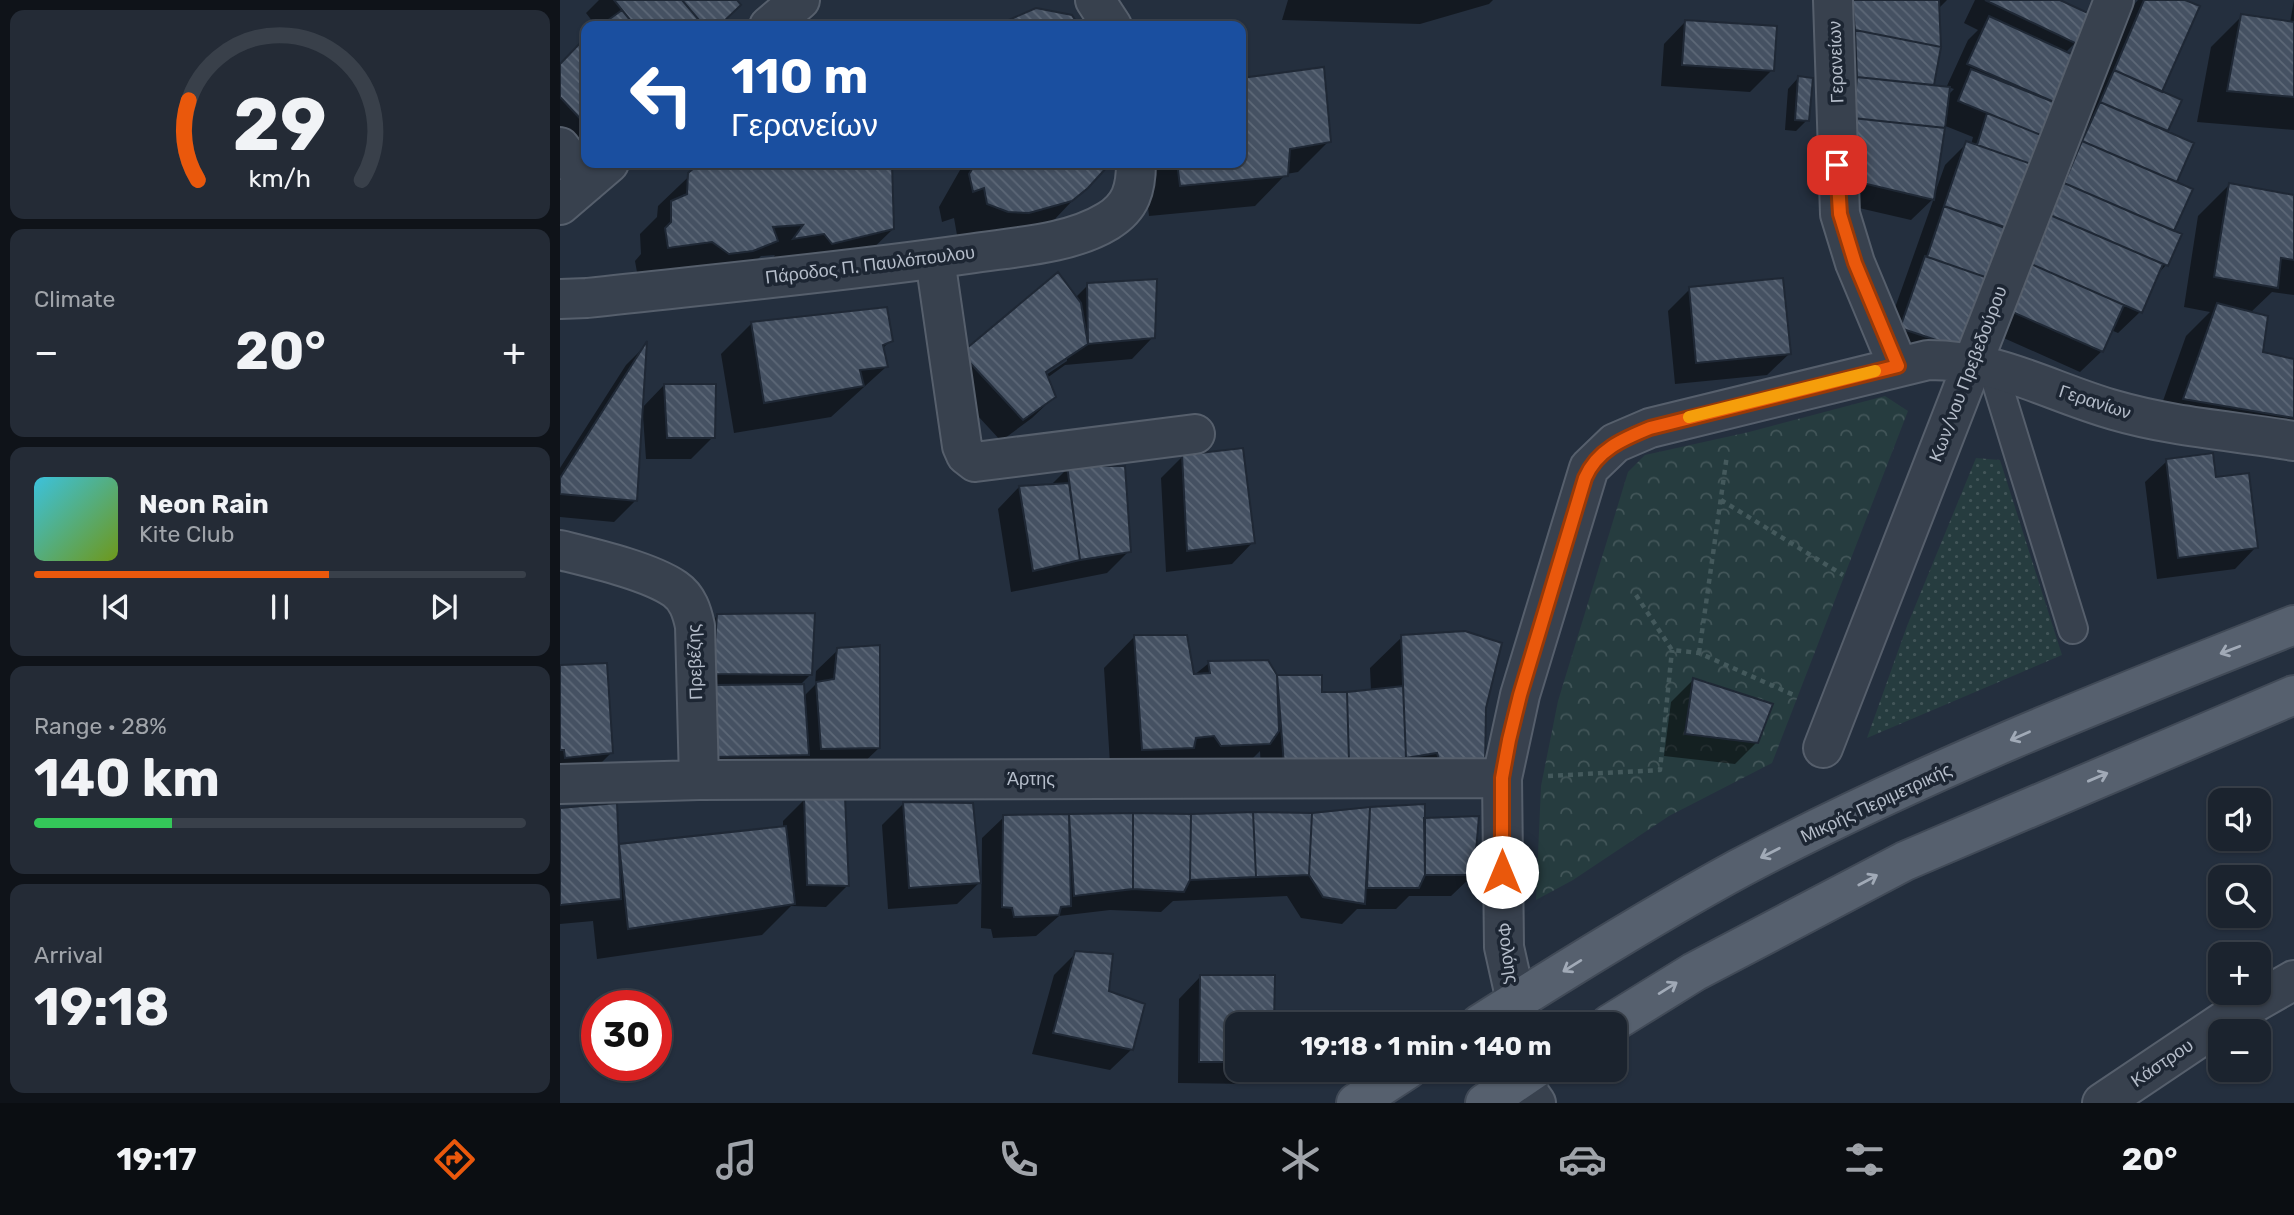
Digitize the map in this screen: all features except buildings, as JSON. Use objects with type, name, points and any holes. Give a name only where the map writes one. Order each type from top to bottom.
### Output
[{"type":"main road","name":"Μικρής Περιμετρικής","points":[[1520,1012],[1658,915],[1823,826],[2075,711],[2294,625]]},
{"type":"main road","points":[[1627,1014],[1706,966],[1905,861],[2294,695]]},
{"type":"main road","points":[[1356,1103],[1388,1082]]},
{"type":"main road","points":[[1485,1103],[1530,1084]]},
{"type":"street","points":[[775,21],[800,0]]},
{"type":"street","points":[[1095,0],[1109,21]]},
{"type":"street","name":"Γερανείων","points":[[1833,0],[1840,214],[1855,263],[1898,366]]},
{"type":"street","name":"Κων/νου Πρεβεδούρου","points":[[1829,731],[1983,364],[2114,0]]},
{"type":"street","points":[[560,147],[585,183]]},
{"type":"street","name":"Πάροδος Π. Παυλόπουλου","points":[[560,299],[935,258],[1023,245],[1094,228],[1129,204],[1136,182],[1136,168]]},
{"type":"street","points":[[935,258],[962,446],[966,456],[975,462],[1195,434]]},
{"type":"street","name":"Γερανίων","points":[[1898,366],[1928,360],[1983,364],[2117,411],[2294,440]]},
{"type":"street","name":"Φολόης","points":[[1520,1012],[1504,947],[1502,778],[1520,695],[1589,468],[1603,452],[1634,434],[1733,406],[1898,366]]},
{"type":"street","name":"Πρεβέζης","points":[[560,550],[662,582],[685,599],[695,626],[699,780]]},
{"type":"street","name":"Άρτης","points":[[560,784],[699,780],[1502,778]]},
{"type":"street","name":"Κάστρου","points":[[2102,1103],[2233,1015],[2294,981]]},
{"type":"lane","points":[[1983,364],[2073,629]]},
{"type":"path","points":[[1699,653],[1733,406]]},
{"type":"path","points":[[1721,500],[1883,600]]},
{"type":"path","points":[[1502,778],[1660,770],[1672,650],[1636,595]]},
{"type":"path","points":[[1672,650],[1699,653],[1829,731]]},
{"type":"green space","points":[[1885,396],[1908,411],[1772,763],[1669,816],[1573,880],[1536,900],[1541,786],[1558,701],[1628,472],[1645,455],[1749,432]]},
{"type":"green space","points":[[1976,458],[2000,460],[2062,655],[1867,738],[1907,626]]},
{"type":"slow traffic","points":[[1689,417],[1875,371]]},
{"type":"route","points":[[1502,872],[1502,778],[1509,740],[1553,581],[1585,478],[1595,459],[1615,443],[1650,428],[1898,366],[1855,263],[1840,214],[1837,165]]}]
